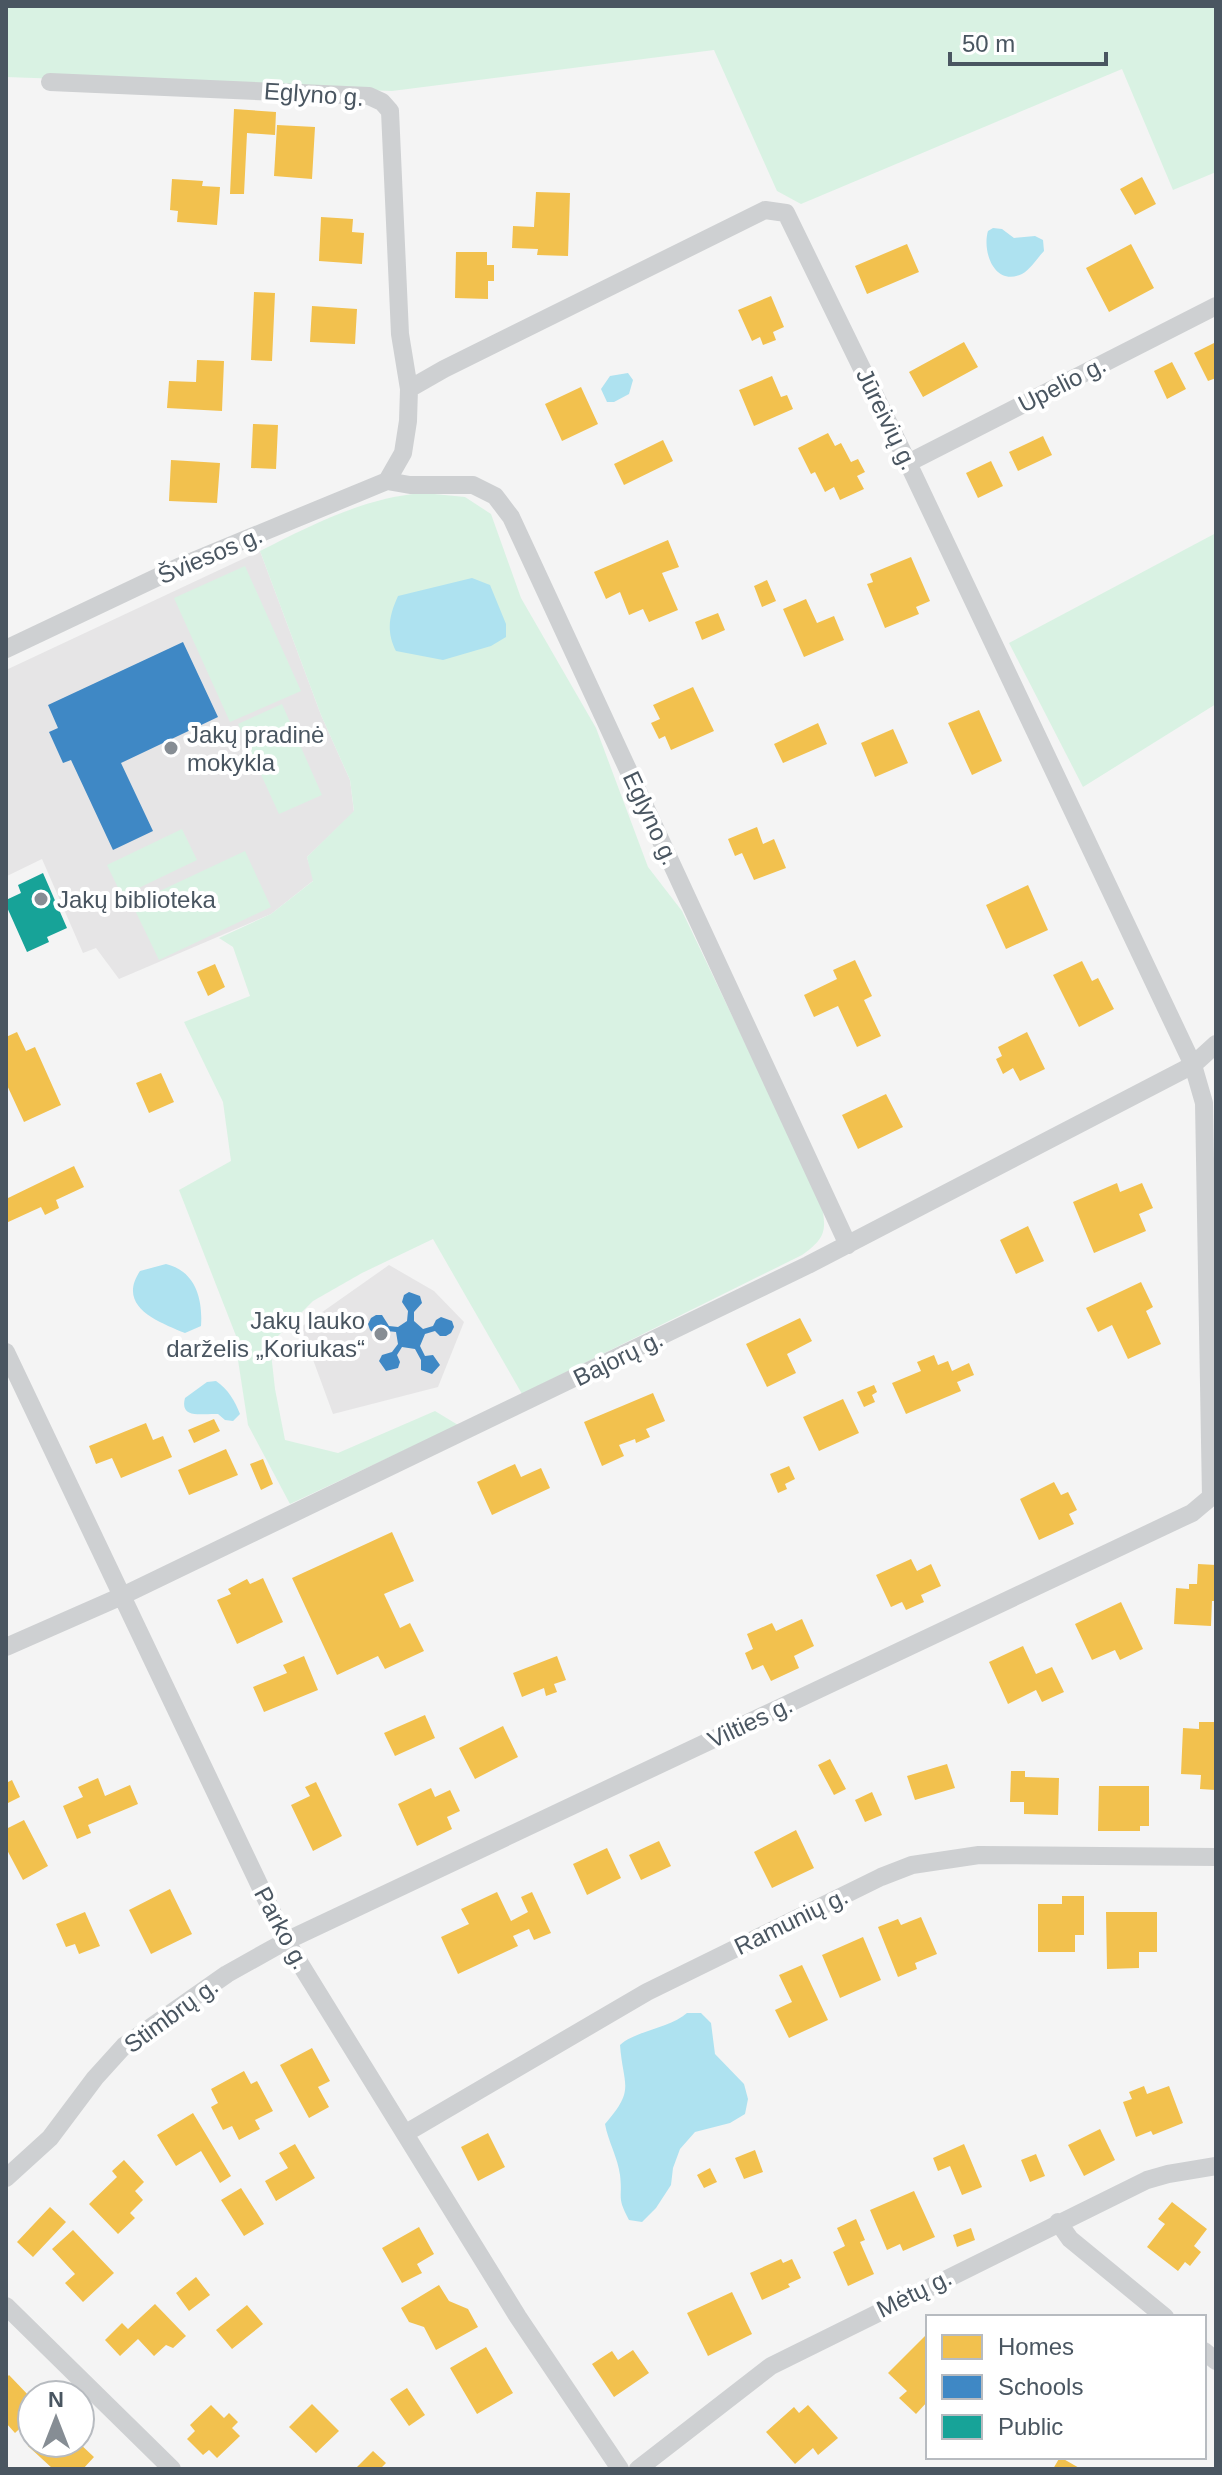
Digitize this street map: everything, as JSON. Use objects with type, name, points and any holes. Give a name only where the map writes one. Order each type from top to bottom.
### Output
[{"type":"street","name":"Eglyno g.","points":[[50,82],[369,96],[382,102],[390,111],[400,334],[409,389]]},
{"type":"street","name":"Jūreivių g.","points":[[409,389],[765,210],[786,213],[1193,1065],[1204,1103],[1214,1497]]},
{"type":"street","name":"Upelio g.","points":[[908,463],[1216,306]]},
{"type":"street","points":[[387,481],[403,453],[409,389]]},
{"type":"street","name":"Eglyno g.","points":[[387,481],[410,485],[473,485],[495,496],[511,517],[848,1245]]},
{"type":"street","name":"Šviesos g.","points":[[6,649],[181,566],[387,481]]},
{"type":"street","name":"Bajorų g.","points":[[6,1647],[122,1596],[848,1245],[1193,1065],[1216,1044]]},
{"type":"street","name":"Parko g.","points":[[6,1352],[286,1941],[518,2317],[620,2469]]},
{"type":"street","name":"Vilties g.","points":[[286,1941],[1192,1513],[1214,1497]]},
{"type":"street","name":"Ramunių g.","points":[[406,2133],[647,1992],[881,1877],[912,1865],[941,1858],[979,1855],[1216,1857]]},
{"type":"street","name":"Stimbrų g.","points":[[6,2178],[50,2138],[95,2078],[124,2046],[227,1974],[286,1941]]},
{"type":"street","name":"Mėtų g.","points":[[638,2469],[771,2366],[1147,2180],[1216,2166]]},
{"type":"street","points":[[1058,2222],[1070,2239],[1163,2315]]},
{"type":"street","points":[[6,2306],[172,2469]]},
{"type":"shaded area","name":"Jakų pradinė mokykla","points":[[260,551],[321,715],[350,780],[354,812],[307,857],[314,880],[271,914],[119,979],[96,948],[83,953],[42,859],[6,874],[6,670]]},
{"type":"shaded area","name":"Jakų lauko darželis „Koriukas“","points":[[389,1265],[434,1291],[464,1322],[438,1387],[333,1414],[301,1327]]},
{"type":"green space","points":[[6,6],[1216,6],[1216,172],[1173,190],[1122,69],[801,204],[777,191],[714,50],[392,91],[6,77]]},
{"type":"green space","points":[[424,493],[465,497],[491,514],[521,598],[596,728],[648,867],[682,911],[821,1202],[824,1227],[820,1238],[802,1255],[522,1394],[433,1239],[362,1273],[313,1301],[270,1344],[285,1440],[338,1453],[435,1411],[458,1425],[290,1504],[248,1425],[238,1341],[179,1190],[231,1161],[223,1102],[184,1022],[250,996],[233,947],[219,938],[271,914],[313,881],[307,857],[354,811],[350,780],[321,715],[260,551],[360,506]]},
{"type":"green space","points":[[1216,533],[1216,704],[1083,787],[1009,643]]},
{"type":"green space","points":[[245,566],[301,691],[230,722],[174,598]]},
{"type":"green space","points":[[282,704],[322,795],[279,814],[238,724]]},
{"type":"green space","points":[[182,829],[197,860],[122,896],[107,865]]},
{"type":"green space","points":[[245,851],[271,907],[159,960],[132,904]]},
{"type":"water","points":[[1002,229],[1014,238],[1035,236],[1043,240],[1044,251],[1022,274],[1004,276],[992,265],[989,257],[988,231]]},
{"type":"water","points":[[628,373],[633,380],[629,394],[607,402],[601,389],[610,376]]},
{"type":"water","points":[[472,578],[490,585],[506,624],[506,637],[491,646],[443,660],[396,651],[390,624],[398,596]]},
{"type":"water","points":[[166,1264],[190,1279],[198,1296],[201,1326],[185,1333],[153,1318],[137,1304],[133,1294],[140,1271]]},
{"type":"water","points":[[216,1381],[228,1392],[238,1409],[240,1414],[233,1421],[225,1420],[218,1414],[194,1414],[186,1410],[185,1398],[207,1382]]},
{"type":"water","points":[[687,2013],[701,2013],[711,2023],[715,2054],[744,2084],[748,2099],[745,2114],[730,2123],[695,2132],[680,2149],[671,2185],[656,2208],[642,2222],[629,2220],[621,2202],[619,2169],[605,2124],[624,2094],[620,2045]]},
{"type":"building: Homes","points":[[234,109],[276,112],[275,135],[247,133],[244,194],[230,194]]},
{"type":"building: Homes","points":[[277,125],[315,127],[312,179],[274,176]]},
{"type":"building: Homes","points":[[1142,177],[1156,204],[1135,215],[1120,189]]},
{"type":"building: Homes","points":[[172,179],[203,181],[202,186],[220,187],[217,225],[177,222],[178,211],[170,210]]},
{"type":"building: Homes","points":[[536,192],[570,193],[568,256],[537,255],[538,249],[512,248],[513,226],[534,227]]},
{"type":"building: Homes","points":[[321,217],[353,219],[352,232],[364,233],[362,264],[319,261]]},
{"type":"building: Homes","points":[[907,244],[919,272],[867,294],[855,266]]},
{"type":"building: Homes","points":[[1131,244],[1154,288],[1109,312],[1086,268]]},
{"type":"building: Homes","points":[[456,252],[487,252],[487,265],[494,265],[494,281],[488,281],[488,299],[455,298]]},
{"type":"building: Homes","points":[[254,292],[275,293],[272,361],[251,360]]},
{"type":"building: Homes","points":[[771,296],[784,327],[773,332],[776,340],[763,345],[760,337],[752,341],[738,310]]},
{"type":"building: Homes","points":[[312,306],[357,309],[355,344],[310,342]]},
{"type":"building: Homes","points":[[964,342],[978,367],[923,397],[909,372]]},
{"type":"building: Homes","points":[[1216,342],[1216,378],[1208,381],[1194,353]]},
{"type":"building: Homes","points":[[197,360],[224,361],[222,411],[167,408],[169,381],[196,382]]},
{"type":"building: Homes","points":[[1172,362],[1186,389],[1167,399],[1154,371]]},
{"type":"building: Homes","points":[[772,376],[781,397],[787,395],[793,409],[754,426],[739,390]]},
{"type":"building: Homes","points":[[581,387],[598,424],[562,441],[545,404]]},
{"type":"building: Homes","points":[[253,424],[278,425],[276,469],[251,468]]},
{"type":"building: Homes","points":[[828,433],[835,446],[841,443],[851,462],[858,459],[865,472],[857,476],[864,489],[840,500],[834,487],[825,492],[815,472],[811,474],[798,448]]},
{"type":"building: Homes","points":[[1043,436],[1052,455],[1018,471],[1009,452]]},
{"type":"building: Homes","points":[[663,440],[673,461],[624,485],[614,464]]},
{"type":"building: Homes","points":[[171,460],[220,463],[217,503],[169,501]]},
{"type":"building: Homes","points":[[991,461],[1003,486],[978,498],[966,473]]},
{"type":"building: Homes","points":[[668,540],[679,567],[662,573],[678,610],[649,622],[643,609],[629,615],[620,592],[606,599],[594,572]]},
{"type":"building: Homes","points":[[911,557],[930,601],[916,607],[919,614],[885,628],[867,584],[873,582],[870,574]]},
{"type":"building: Homes","points":[[767,580],[776,601],[762,607],[754,586]]},
{"type":"building: Homes","points":[[806,599],[817,623],[834,616],[844,640],[804,657],[783,609]]},
{"type":"building: Homes","points":[[718,613],[725,630],[702,640],[695,622]]},
{"type":"building: Homes","points":[[693,687],[714,731],[671,750],[665,736],[659,739],[651,723],[660,719],[653,705]]},
{"type":"building: Homes","points":[[979,710],[1002,761],[972,775],[948,723]]},
{"type":"building: Homes","points":[[818,723],[827,744],[783,763],[774,744]]},
{"type":"building: Homes","points":[[893,729],[908,763],[875,777],[861,743]]},
{"type":"building: Homes","points":[[757,827],[763,844],[774,839],[786,868],[754,880],[742,853],[735,856],[728,839]]},
{"type":"building: Homes","points":[[1028,885],[1048,930],[1006,949],[986,905]]},
{"type":"building: Homes","points":[[855,960],[872,996],[864,1000],[881,1036],[857,1047],[838,1006],[814,1017],[804,995],[837,979],[833,970]]},
{"type":"building: Homes","points":[[1082,961],[1092,981],[1098,978],[1114,1009],[1079,1027],[1053,975]]},
{"type":"building: Homes","points":[[215,964],[225,987],[208,996],[197,972]]},
{"type":"building: Homes","points":[[17,1032],[26,1051],[35,1047],[61,1105],[24,1122],[6,1083],[6,1037]]},
{"type":"building: Homes","points":[[1027,1032],[1045,1069],[1020,1081],[1013,1068],[1003,1074],[996,1059],[1002,1056],[998,1047]]},
{"type":"building: Homes","points":[[161,1073],[174,1102],[149,1113],[136,1083]]},
{"type":"building: Homes","points":[[886,1094],[903,1127],[858,1149],[842,1115]]},
{"type":"building: Homes","points":[[74,1166],[84,1187],[56,1200],[59,1208],[45,1215],[41,1207],[6,1223],[6,1199]]},
{"type":"building: Homes","points":[[1117,1183],[1120,1192],[1142,1183],[1153,1208],[1139,1214],[1146,1231],[1094,1253],[1073,1202]]},
{"type":"building: Homes","points":[[1028,1226],[1044,1261],[1016,1274],[1000,1240]]},
{"type":"building: Homes","points":[[1141,1282],[1153,1307],[1146,1311],[1161,1344],[1128,1359],[1112,1325],[1098,1332],[1086,1308]]},
{"type":"building: Homes","points":[[800,1318],[812,1341],[787,1354],[796,1373],[767,1387],[746,1344]]},
{"type":"building: Homes","points":[[934,1355],[938,1365],[948,1361],[952,1371],[969,1363],[974,1375],[957,1382],[961,1391],[906,1414],[892,1383],[921,1371],[917,1362]]},
{"type":"building: Homes","points":[[874,1385],[877,1392],[872,1395],[875,1402],[864,1407],[857,1392]]},
{"type":"building: Homes","points":[[653,1393],[665,1421],[646,1429],[650,1437],[619,1445],[624,1456],[602,1466],[584,1422]]},
{"type":"building: Homes","points":[[843,1399],[859,1433],[819,1451],[803,1417]]},
{"type":"building: Homes","points":[[214,1419],[220,1431],[194,1443],[188,1430]]},
{"type":"building: Homes","points":[[146,1423],[153,1440],[163,1436],[172,1457],[121,1478],[112,1458],[96,1464],[89,1446]]},
{"type":"building: Homes","points":[[226,1449],[238,1475],[189,1495],[178,1470]]},
{"type":"building: Homes","points":[[263,1459],[273,1484],[261,1490],[250,1464]]},
{"type":"building: Homes","points":[[515,1464],[521,1477],[541,1468],[550,1488],[492,1515],[477,1482]]},
{"type":"building: Homes","points":[[789,1466],[795,1479],[785,1484],[787,1489],[778,1493],[770,1474]]},
{"type":"building: Homes","points":[[1054,1482],[1061,1495],[1068,1492],[1077,1510],[1069,1514],[1074,1524],[1039,1540],[1020,1499]]},
{"type":"building: Homes","points":[[392,1532],[414,1581],[384,1594],[400,1628],[410,1623],[424,1651],[385,1669],[378,1656],[337,1675],[292,1578]]},
{"type":"building: Homes","points":[[911,1559],[917,1571],[931,1564],[941,1586],[921,1595],[924,1602],[906,1610],[902,1602],[891,1607],[876,1575]]},
{"type":"building: Homes","points":[[1198,1564],[1216,1565],[1216,1601],[1212,1601],[1211,1626],[1174,1624],[1176,1588],[1189,1589],[1189,1584],[1197,1584]]},
{"type":"building: Homes","points":[[263,1578],[283,1622],[237,1644],[217,1600],[231,1594],[228,1589],[247,1579],[250,1584]]},
{"type":"building: Homes","points":[[1121,1602],[1143,1649],[1120,1660],[1115,1650],[1092,1660],[1075,1624]]},
{"type":"building: Homes","points":[[802,1619],[814,1646],[794,1656],[799,1668],[771,1681],[763,1665],[752,1670],[745,1653],[753,1649],[747,1634],[772,1623],[776,1631]]},
{"type":"building: Homes","points":[[1023,1646],[1036,1674],[1052,1667],[1064,1692],[1042,1702],[1036,1690],[1008,1704],[989,1662]]},
{"type":"building: Homes","points":[[304,1656],[318,1690],[264,1712],[253,1687],[287,1673],[283,1665]]},
{"type":"building: Homes","points":[[557,1656],[566,1680],[554,1684],[557,1692],[546,1696],[544,1688],[522,1697],[513,1673]]},
{"type":"building: Homes","points":[[425,1715],[435,1738],[395,1756],[384,1733]]},
{"type":"building: Homes","points":[[1199,1722],[1216,1722],[1216,1790],[1200,1789],[1201,1775],[1181,1774],[1183,1728],[1199,1729]]},
{"type":"building: Homes","points":[[503,1726],[518,1757],[475,1779],[459,1748]]},
{"type":"building: Homes","points":[[830,1759],[846,1789],[834,1795],[818,1765]]},
{"type":"building: Homes","points":[[947,1764],[955,1788],[915,1800],[907,1776]]},
{"type":"building: Homes","points":[[1011,1771],[1025,1771],[1025,1777],[1059,1778],[1058,1815],[1024,1814],[1024,1802],[1010,1802]]},
{"type":"building: Homes","points":[[98,1778],[105,1796],[130,1785],[138,1804],[88,1825],[91,1833],[77,1839],[63,1806],[83,1797],[78,1787]]},
{"type":"building: Homes","points":[[12,1780],[20,1797],[6,1804],[6,1783]]},
{"type":"building: Homes","points":[[316,1782],[342,1836],[313,1851],[291,1805],[310,1796],[305,1787]]},
{"type":"building: Homes","points":[[1099,1786],[1149,1786],[1149,1826],[1140,1826],[1140,1831],[1098,1831]]},
{"type":"building: Homes","points":[[431,1788],[435,1797],[450,1790],[460,1811],[447,1817],[452,1829],[417,1846],[398,1804]]},
{"type":"building: Homes","points":[[872,1792],[882,1815],[865,1822],[855,1800]]},
{"type":"building: Homes","points":[[24,1820],[48,1866],[23,1880],[6,1848],[6,1829]]},
{"type":"building: Homes","points":[[796,1830],[814,1868],[772,1888],[754,1852]]},
{"type":"building: Homes","points":[[659,1841],[671,1866],[641,1880],[629,1855]]},
{"type":"building: Homes","points":[[607,1848],[621,1878],[587,1895],[573,1864]]},
{"type":"building: Homes","points":[[170,1889],[192,1934],[151,1954],[129,1910]]},
{"type":"building: Homes","points":[[497,1892],[511,1921],[528,1912],[521,1897],[532,1892],[551,1933],[534,1940],[529,1929],[513,1936],[518,1946],[458,1974],[441,1937],[469,1924],[461,1909]]},
{"type":"building: Homes","points":[[1062,1896],[1084,1896],[1084,1935],[1075,1935],[1075,1952],[1038,1952],[1038,1904],[1062,1904]]},
{"type":"building: Homes","points":[[85,1912],[100,1946],[79,1954],[75,1944],[66,1947],[56,1924]]},
{"type":"building: Homes","points":[[1106,1912],[1157,1912],[1157,1952],[1139,1952],[1139,1968],[1107,1969]]},
{"type":"building: Homes","points":[[921,1917],[937,1954],[915,1963],[917,1969],[898,1977],[878,1927],[898,1919],[901,1925]]},
{"type":"building: Homes","points":[[863,1937],[881,1980],[840,1998],[822,1955]]},
{"type":"building: Homes","points":[[802,1965],[828,2020],[789,2038],[775,2010],[792,2002],[779,1975]]},
{"type":"building: Homes","points":[[312,2048],[330,2081],[318,2087],[329,2107],[309,2118],[280,2065]]},
{"type":"building: Homes","points":[[244,2071],[251,2084],[257,2081],[273,2111],[255,2120],[260,2129],[239,2140],[232,2126],[223,2130],[211,2107],[218,2103],[211,2089]]},
{"type":"building: Homes","points":[[1144,2086],[1147,2094],[1169,2086],[1183,2123],[1153,2135],[1151,2131],[1136,2137],[1123,2102],[1132,2099],[1129,2092]]},
{"type":"building: Homes","points":[[193,2113],[231,2176],[220,2183],[201,2151],[176,2166],[157,2135]]},
{"type":"building: Homes","points":[[1100,2129],[1115,2160],[1084,2176],[1068,2145]]},
{"type":"building: Homes","points":[[488,2133],[505,2167],[478,2181],[461,2147]]},
{"type":"building: Homes","points":[[295,2144],[315,2178],[276,2201],[265,2181],[288,2168],[279,2153]]},
{"type":"building: Homes","points":[[964,2144],[982,2187],[962,2195],[950,2166],[938,2171],[933,2158]]},
{"type":"building: Homes","points":[[755,2150],[763,2172],[744,2179],[735,2158]]},
{"type":"building: Homes","points":[[1036,2154],[1045,2176],[1030,2182],[1021,2160]]},
{"type":"building: Homes","points":[[124,2160],[144,2182],[135,2191],[143,2200],[130,2213],[135,2218],[118,2234],[89,2204],[117,2177],[112,2171]]},
{"type":"building: Homes","points":[[710,2168],[717,2182],[704,2188],[697,2175]]},
{"type":"building: Homes","points":[[241,2188],[264,2224],[244,2236],[221,2200]]},
{"type":"building: Homes","points":[[914,2191],[935,2237],[903,2251],[900,2244],[887,2250],[870,2210]]},
{"type":"building: Homes","points":[[1172,2202],[1207,2229],[1194,2246],[1201,2252],[1190,2266],[1185,2262],[1178,2271],[1147,2247],[1165,2224],[1158,2219]]},
{"type":"building: Homes","points":[[50,2207],[66,2222],[33,2257],[17,2242]]},
{"type":"building: Homes","points":[[856,2219],[865,2240],[860,2242],[874,2274],[848,2286],[833,2252],[845,2246],[837,2228]]},
{"type":"building: Homes","points":[[419,2227],[434,2254],[417,2264],[422,2273],[402,2283],[382,2248]]},
{"type":"building: Homes","points":[[971,2228],[975,2240],[957,2247],[953,2235]]},
{"type":"building: Homes","points":[[73,2230],[114,2273],[83,2302],[65,2283],[75,2274],[52,2249]]},
{"type":"building: Homes","points":[[781,2259],[783,2263],[792,2259],[801,2278],[788,2284],[790,2287],[762,2300],[750,2273]]},
{"type":"building: Homes","points":[[196,2277],[210,2295],[189,2311],[176,2293]]},
{"type":"building: Homes","points":[[439,2285],[449,2301],[468,2309],[478,2327],[436,2350],[424,2327],[409,2322],[401,2308]]},
{"type":"building: Homes","points":[[732,2292],[752,2334],[708,2356],[687,2313]]},
{"type":"building: Homes","points":[[155,2304],[186,2336],[173,2348],[166,2345],[154,2356],[138,2339],[120,2356],[105,2340],[122,2323],[128,2329]]},
{"type":"building: Homes","points":[[247,2305],[263,2324],[232,2349],[216,2330]]},
{"type":"building: Homes","points":[[926,2337],[926,2403],[916,2414],[899,2398],[907,2391],[888,2373]]},
{"type":"building: Homes","points":[[486,2347],[513,2393],[477,2414],[450,2368]]},
{"type":"building: Homes","points":[[633,2350],[649,2373],[614,2397],[592,2364],[612,2351],[618,2360]]},
{"type":"building: Homes","points":[[9,2375],[16,2382],[15,2433],[6,2423],[6,2378]]},
{"type":"building: Homes","points":[[407,2388],[425,2415],[409,2426],[390,2399]]},
{"type":"building: Homes","points":[[312,2404],[339,2431],[316,2453],[289,2427]]},
{"type":"building: Homes","points":[[211,2405],[224,2418],[229,2413],[238,2422],[232,2428],[240,2436],[217,2458],[209,2450],[203,2455],[187,2439],[195,2431],[190,2425]]},
{"type":"building: Homes","points":[[808,2405],[838,2438],[818,2455],[813,2448],[795,2464],[766,2432],[794,2407],[799,2413]]},
{"type":"building: Homes","points":[[373,2451],[386,2463],[380,2469],[355,2469]]},
{"type":"building: Homes","points":[[42,2459],[92,2459],[83,2469],[53,2469]]},
{"type":"building: Homes","points":[[1059,2459],[1064,2459],[1081,2469],[1053,2469]]},
{"type":"building: Schools","points":[[183,642],[218,717],[121,763],[153,831],[113,850],[71,760],[63,763],[49,732],[58,728],[48,705]]},
{"type":"building: Schools","points":[[409,1292],[420,1296],[422,1303],[414,1312],[414,1321],[423,1329],[433,1326],[441,1317],[452,1321],[454,1327],[446,1336],[440,1336],[435,1331],[425,1334],[420,1346],[425,1356],[433,1355],[440,1365],[432,1374],[421,1370],[421,1360],[415,1349],[402,1347],[397,1355],[400,1362],[398,1368],[386,1371],[379,1361],[382,1355],[392,1352],[398,1344],[396,1332],[375,1334],[368,1324],[376,1315],[382,1315],[389,1326],[398,1327],[407,1321],[408,1311],[402,1302]]},
{"type":"building: Public","points":[[43,873],[67,928],[47,937],[49,942],[27,952],[6,900],[21,893],[18,885]]},
{"type":"place","name":"Jakų pradinė mokykla","points":[[171,748]]},
{"type":"place","name":"Jakų biblioteka","points":[[41,899]]},
{"type":"place","name":"Jakų lauko darželis „Koriukas“","points":[[381,1334]]}]
